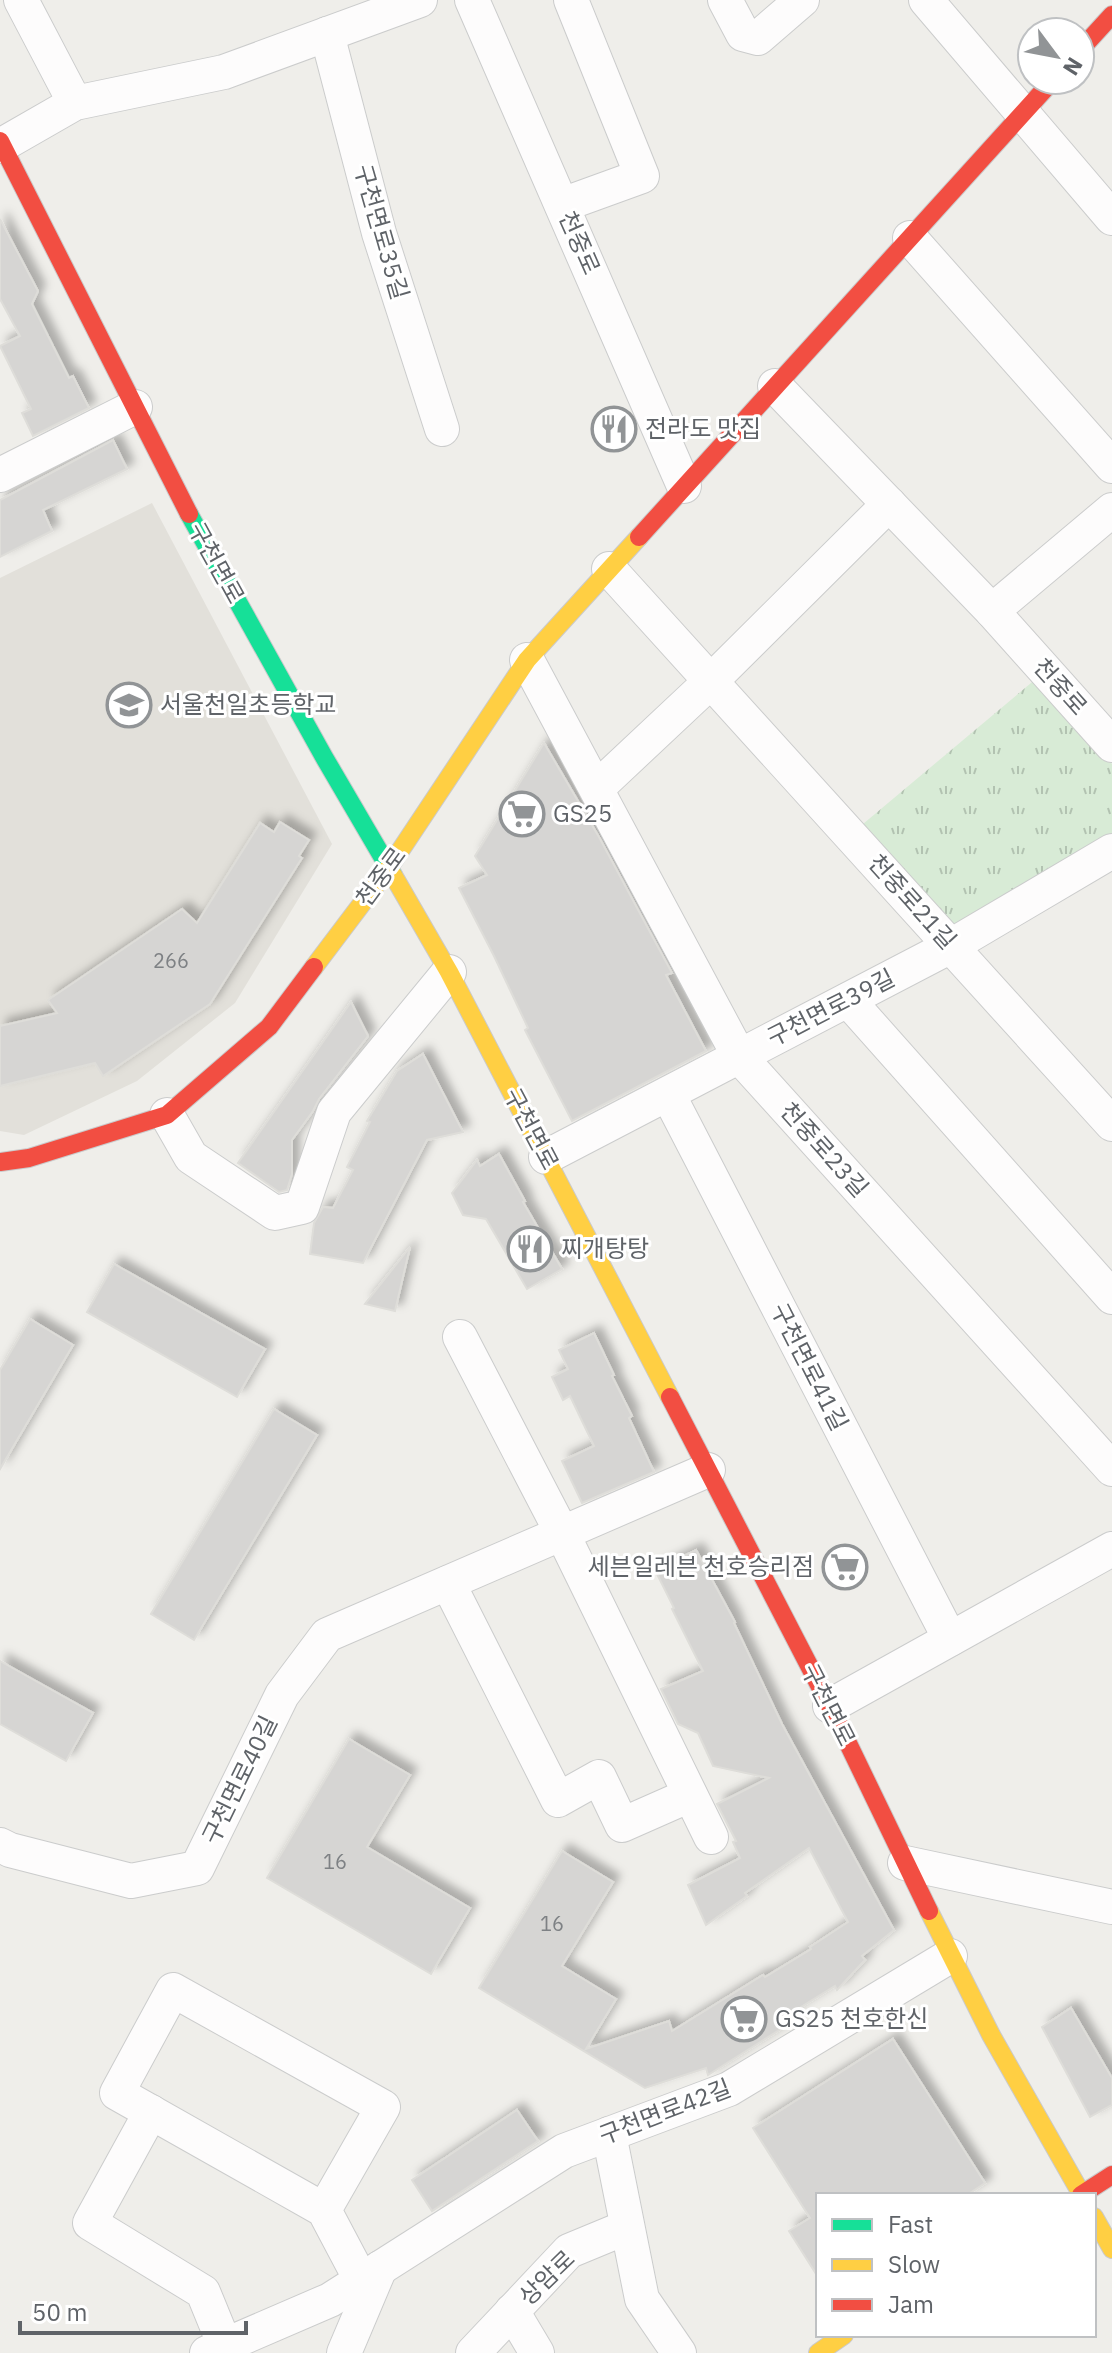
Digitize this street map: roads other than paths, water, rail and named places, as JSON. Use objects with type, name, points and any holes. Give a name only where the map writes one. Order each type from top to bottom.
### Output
[{"type":"main road","points":[[1096,32],[1112,15]]},
{"type":"main road","name":"천중로","points":[[0,1162],[29,1158],[167,1115],[269,1027],[388,869],[527,660],[1038,96]]},
{"type":"main road","name":"구천면로","points":[[1,144],[185,507],[449,972],[830,1706],[950,1956],[1081,2193]]},
{"type":"main road","points":[[1085,2193],[1112,2175]]},
{"type":"main road","points":[[1096,2221],[1112,2249]]},
{"type":"main road","points":[[818,2353],[841,2337]]},
{"type":"street","points":[[21,0],[75,103]]},
{"type":"street","points":[[1,144],[75,103],[224,72],[420,0]]},
{"type":"street","name":"천중로","points":[[472,0],[684,486]]},
{"type":"street","points":[[562,205],[642,176],[571,0]]},
{"type":"street","points":[[725,0],[743,34],[758,38],[802,0]]},
{"type":"street","points":[[926,0],[1112,218]]},
{"type":"street","name":"구천면로35길","points":[[327,34],[379,233],[442,429]]},
{"type":"street","points":[[910,238],[1112,466]]},
{"type":"street","name":"천중로","points":[[775,386],[992,611],[1112,745]]},
{"type":"street","points":[[0,475],[135,407]]},
{"type":"street","points":[[597,788],[711,681],[889,504]]},
{"type":"street","points":[[992,611],[1112,510]]},
{"type":"street","name":"천중로21길","points":[[609,569],[1112,1124]]},
{"type":"street","name":"천중로23길","points":[[527,660],[739,1056],[1112,1469]]},
{"type":"street","name":"구천면로39길","points":[[546,1157],[951,946],[1112,851]]},
{"type":"street","points":[[167,1115],[191,1157],[275,1213],[302,1207],[334,1112],[449,972]]},
{"type":"street","points":[[848,1000],[1112,1297]]},
{"type":"street","name":"구천면로41길","points":[[668,1094],[950,1639]]},
{"type":"street","points":[[460,1337],[562,1533],[711,1837]]},
{"type":"street","name":"구천면로40길","points":[[0,1845],[131,1881],[197,1868],[282,1695],[327,1635],[708,1470]]},
{"type":"street","points":[[830,1706],[1112,1549]]},
{"type":"street","points":[[448,1583],[558,1800],[599,1777],[622,1825],[690,1795]]},
{"type":"street","points":[[905,1863],[1112,1907]]},
{"type":"street","name":"구천면로42길","points":[[151,2112],[90,2223],[203,2292],[220,2350],[330,2300],[564,2151],[729,2089],[950,1956]]},
{"type":"street","points":[[324,2210],[383,2107],[173,1990],[117,2093],[324,2210],[370,2274],[344,2353]]},
{"type":"street","points":[[609,2134],[642,2299],[679,2353]]},
{"type":"street","name":"상암로","points":[[473,2353],[569,2251],[627,2227]]},
{"type":"street","name":"상암로","points":[[512,2311],[537,2353]]},
{"type":"place","name":"전라도 맛집","points":[[614,429]]},
{"type":"place","name":"서울천일초등학교","points":[[129,705]]},
{"type":"place","name":"GS25","points":[[522,814]]},
{"type":"place","name":"찌개탕탕","points":[[530,1249]]},
{"type":"place","name":"세븐일레븐 천호승리점","points":[[845,1567]]},
{"type":"place","name":"GS25 천호한신","points":[[744,2019]]}]
